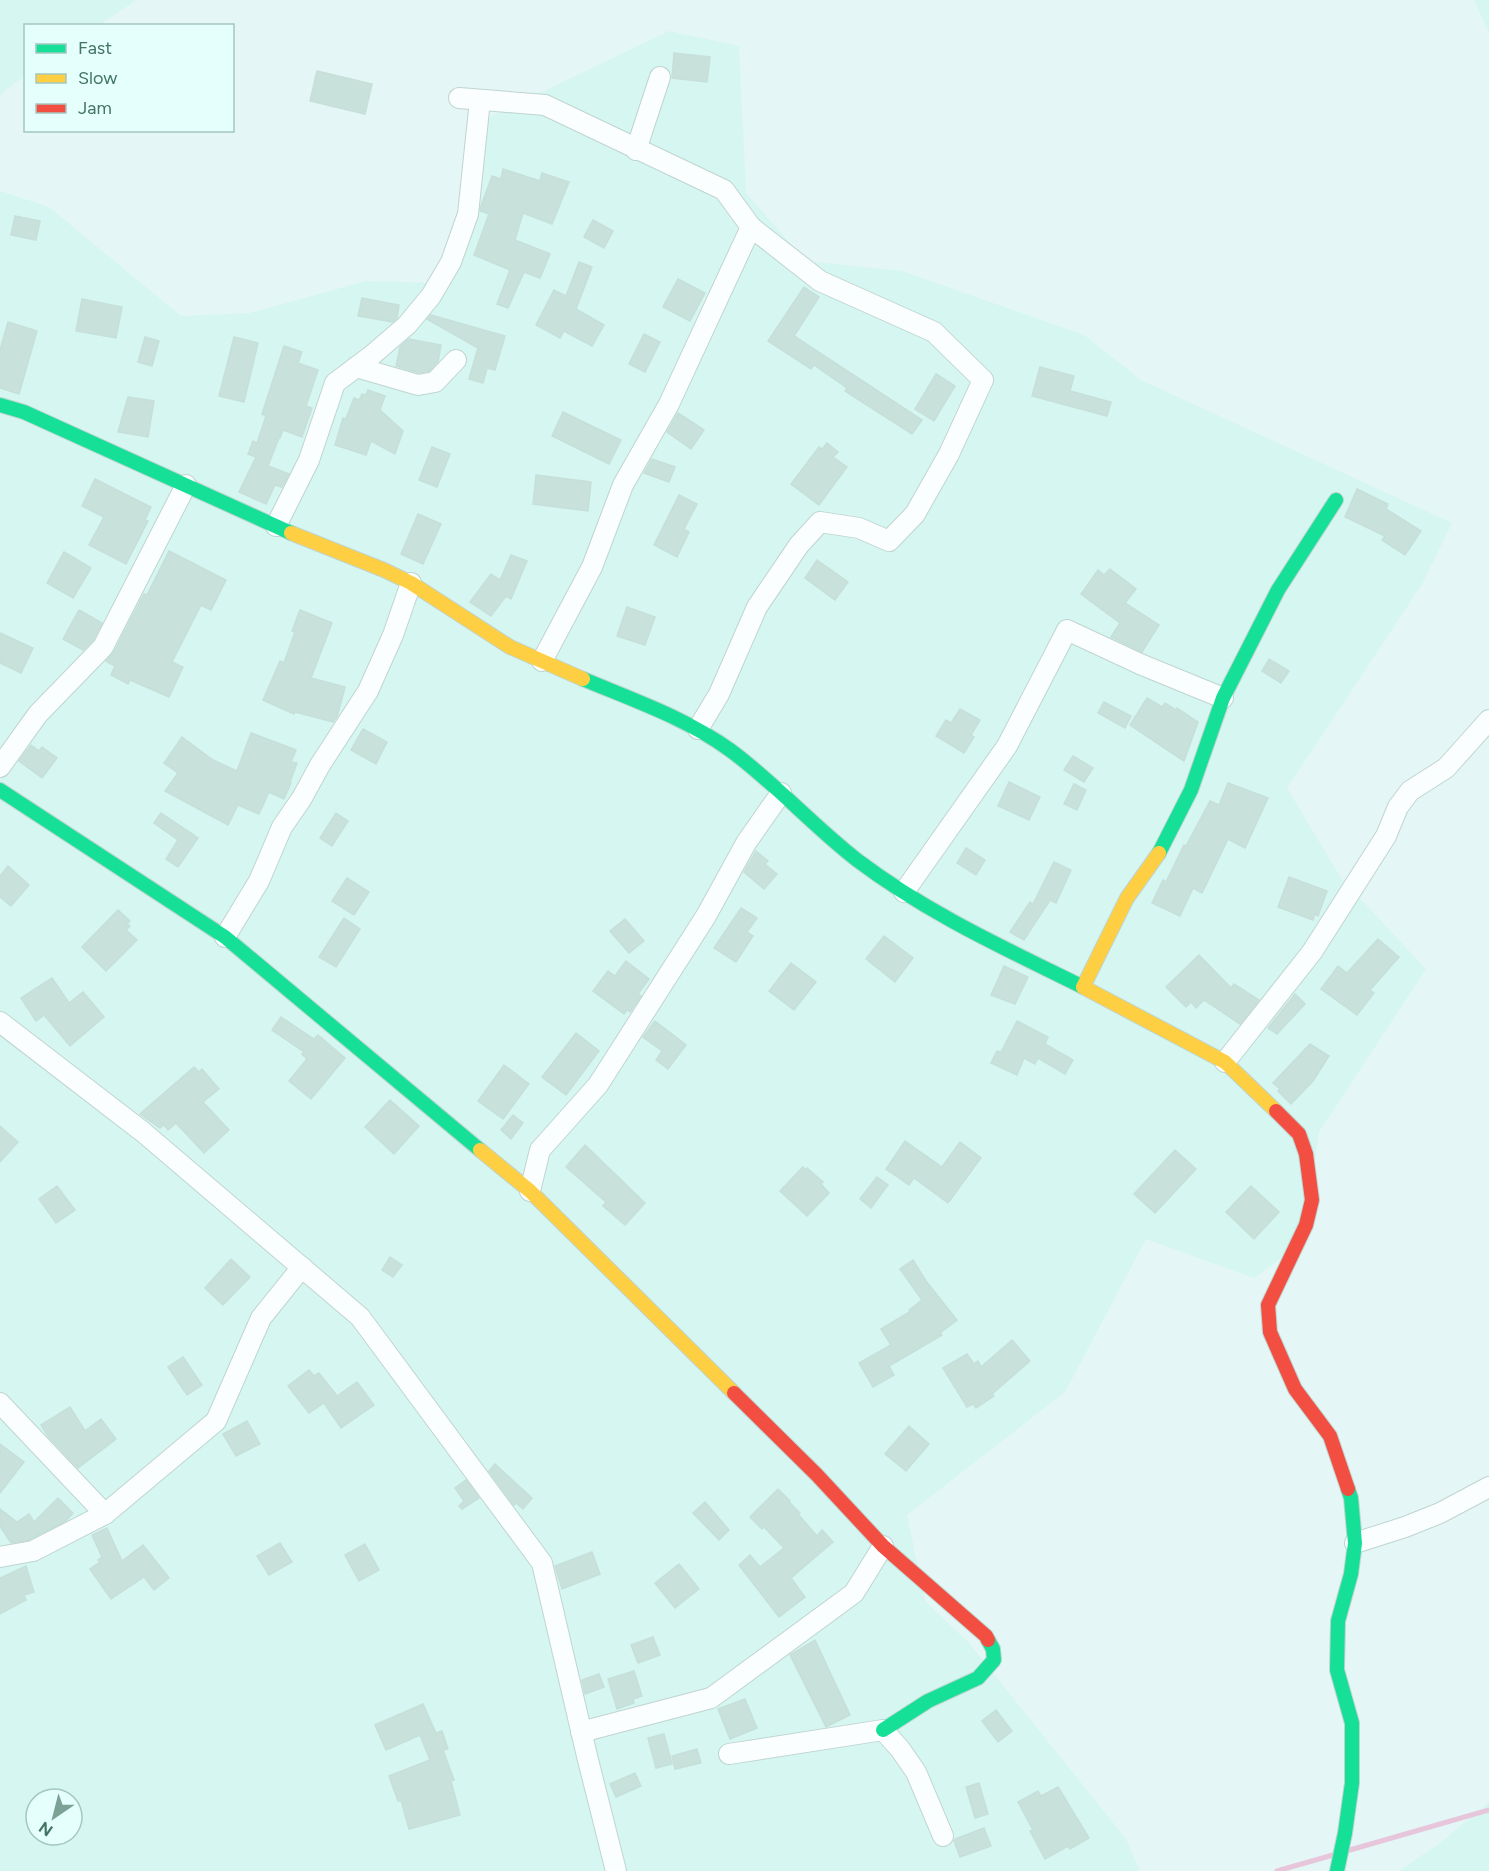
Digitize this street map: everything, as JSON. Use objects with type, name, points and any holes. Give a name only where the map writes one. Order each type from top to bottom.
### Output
[{"type":"street","points":[[636,150],[660,77]]},
{"type":"street","points":[[459,98],[545,105],[724,190],[751,227],[820,281],[934,332],[984,380],[949,454],[915,514],[889,541],[859,528],[820,522],[799,545],[757,607],[719,694],[698,729]]},
{"type":"street","points":[[276,526],[309,460],[335,383],[406,325],[431,296],[451,262],[468,214],[480,100]]},
{"type":"street","points":[[542,661],[592,567],[623,485],[669,404],[751,227]]},
{"type":"street","points":[[356,367],[418,384],[435,382],[456,360]]},
{"type":"street","points":[[0,405],[24,412],[276,526],[384,570],[411,583],[510,647],[698,729],[731,751],[857,860],[904,892],[944,918],[1083,987],[1225,1062],[1299,1134],[1306,1154],[1312,1200],[1306,1225],[1268,1305],[1270,1332],[1295,1389],[1330,1436],[1351,1498],[1355,1543],[1351,1574],[1338,1621],[1337,1670],[1352,1723],[1352,1783],[1337,1871]]},
{"type":"street","points":[[0,767],[38,714],[103,647],[186,485]]},
{"type":"street","points":[[1083,987],[1127,898],[1159,853],[1180,814],[1191,790],[1223,698],[1278,590],[1336,500]]},
{"type":"street","points":[[225,937],[259,881],[282,827],[368,692],[393,635],[411,583]]},
{"type":"street","points":[[904,892],[1007,746],[1067,630],[1140,664],[1223,698]]},
{"type":"street","points":[[1225,1062],[1312,952],[1386,836],[1398,807],[1410,791],[1446,768],[1489,720]]},
{"type":"street","points":[[0,790],[225,937],[530,1191],[817,1476],[883,1546],[986,1636],[993,1649],[994,1660],[978,1678],[928,1701],[883,1730],[729,1754]]},
{"type":"street","points":[[530,1191],[540,1150],[598,1085],[706,916],[746,843],[781,793]]},
{"type":"street","points":[[0,1022],[143,1132],[360,1317],[542,1563],[616,1871]]},
{"type":"street","points":[[0,1557],[33,1551],[105,1514],[216,1421],[261,1318],[302,1267]]},
{"type":"street","points":[[0,1403],[105,1514]]},
{"type":"street","points":[[1355,1543],[1440,1513],[1489,1487]]},
{"type":"street","points":[[581,1732],[711,1698],[854,1593],[883,1546]]},
{"type":"street","points":[[883,1730],[916,1772],[943,1836]]},
{"type":"shaded area","points":[[0,0],[136,0],[100,24],[24,24],[24,77],[4,91],[0,97]]},
{"type":"shaded area","points":[[1474,0],[1489,0],[1489,33]]},
{"type":"shaded area","points":[[669,31],[739,46],[746,193],[806,261],[902,271],[1084,335],[1141,380],[1452,523],[1422,584],[1287,788],[1341,878],[1426,969],[1319,1132],[1303,1242],[1254,1278],[1146,1239],[1065,1392],[907,1515],[925,1601],[969,1643],[1126,1839],[1140,1871],[0,1871],[0,191],[49,207],[181,316],[250,313],[366,281],[440,283],[466,197],[473,125]]},
{"type":"shaded area","points":[[1489,1802],[1489,1871],[1399,1871],[1440,1843]]},
{"type":"building","points":[[674,53],[710,57],[707,82],[672,78]]},
{"type":"building","points":[[317,71],[372,84],[365,114],[310,101]]},
{"type":"building","points":[[503,169],[540,181],[542,173],[569,182],[552,224],[523,213],[515,240],[550,254],[540,278],[524,272],[508,308],[497,304],[510,270],[474,255],[489,214],[480,211],[481,206],[492,176],[501,179]]},
{"type":"building","points":[[15,216],[40,221],[36,240],[11,235]]},
{"type":"building","points":[[593,220],[613,231],[604,248],[584,237]]},
{"type":"building","points":[[579,262],[592,267],[576,309],[604,325],[592,346],[564,331],[560,338],[536,325],[554,290],[566,296]]},
{"type":"building","points":[[678,279],[705,293],[690,321],[663,307]]},
{"type":"building","points":[[804,287],[819,297],[794,336],[922,420],[912,434],[845,391],[847,388],[814,365],[811,369],[768,341]]},
{"type":"building","points":[[362,298],[399,305],[397,318],[392,322],[358,316]]},
{"type":"building","points":[[82,299],[122,307],[116,338],[76,331]]},
{"type":"building","points":[[431,315],[505,336],[495,370],[487,368],[483,383],[469,379],[478,348],[427,319]]},
{"type":"building","points":[[8,322],[37,331],[19,394],[0,388],[0,350]]},
{"type":"building","points":[[644,334],[660,342],[645,372],[629,364]]},
{"type":"building","points":[[145,337],[159,341],[152,366],[138,362]]},
{"type":"building","points":[[234,337],[258,343],[244,402],[219,396]]},
{"type":"building","points":[[409,339],[441,345],[438,362],[429,371],[419,373],[396,366],[400,347]]},
{"type":"building","points":[[284,346],[302,352],[298,363],[318,370],[306,406],[312,408],[302,437],[283,430],[268,466],[289,474],[282,487],[275,485],[266,504],[239,492],[256,457],[248,454],[253,441],[257,443],[266,416],[262,414]]},
{"type":"building","points":[[1040,367],[1074,376],[1070,391],[1111,402],[1107,416],[1032,396]]},
{"type":"building","points":[[936,374],[955,386],[934,421],[915,409]]},
{"type":"building","points":[[368,390],[385,396],[380,410],[403,431],[395,454],[371,441],[366,455],[335,445],[343,418],[346,419],[354,398],[359,400],[362,394],[366,395]]},
{"type":"building","points":[[128,397],[154,401],[148,437],[118,432]]},
{"type":"building","points":[[563,412],[621,440],[609,464],[552,436]]},
{"type":"building","points":[[678,413],[704,430],[691,449],[667,432]]},
{"type":"building","points":[[827,443],[838,452],[833,457],[847,467],[819,505],[791,484],[819,447],[822,449]]},
{"type":"building","points":[[432,447],[450,454],[437,487],[419,480]]},
{"type":"building","points":[[652,459],[675,467],[669,482],[644,473]]},
{"type":"building","points":[[536,475],[591,482],[588,511],[533,504]]},
{"type":"building","points":[[95,479],[151,507],[145,520],[148,521],[126,564],[89,545],[104,517],[82,506]]},
{"type":"building","points":[[1357,489],[1388,504],[1386,509],[1421,531],[1405,555],[1382,540],[1385,536],[1345,517]]},
{"type":"building","points":[[679,495],[697,504],[684,529],[689,532],[677,557],[654,545]]},
{"type":"building","points":[[418,514],[441,524],[423,564],[401,554]]},
{"type":"building","points":[[169,551],[226,580],[211,610],[201,605],[172,662],[183,667],[169,697],[130,680],[128,684],[111,675],[115,666],[106,661],[114,652],[144,594],[147,595]]},
{"type":"building","points":[[64,552],[91,568],[73,598],[47,583]]},
{"type":"building","points":[[511,555],[527,561],[511,599],[506,596],[491,616],[470,602],[491,574],[500,580]]},
{"type":"building","points":[[817,560],[848,582],[835,600],[805,578]]},
{"type":"building","points":[[1110,569],[1136,589],[1125,603],[1159,625],[1142,652],[1111,637],[1120,623],[1081,594],[1098,570],[1104,575]]},
{"type":"building","points":[[627,607],[655,617],[645,645],[617,636]]},
{"type":"building","points":[[79,610],[102,623],[93,640],[83,650],[63,639]]},
{"type":"building","points":[[300,610],[332,623],[311,678],[345,687],[337,717],[333,722],[295,712],[294,714],[263,700],[280,661],[284,663]]},
{"type":"building","points":[[0,633],[33,648],[21,673],[0,663]]},
{"type":"building","points":[[1269,659],[1289,671],[1281,683],[1262,671]]},
{"type":"building","points":[[1147,698],[1162,707],[1165,703],[1176,710],[1177,708],[1198,722],[1184,761],[1130,725]]},
{"type":"building","points":[[1104,702],[1131,716],[1125,728],[1098,713]]},
{"type":"building","points":[[960,709],[980,720],[971,735],[974,737],[964,753],[936,736],[946,720],[951,723]]},
{"type":"building","points":[[363,729],[387,742],[376,764],[351,750]]},
{"type":"building","points":[[251,733],[296,750],[291,762],[297,763],[284,799],[269,792],[259,814],[238,805],[228,825],[165,791],[178,773],[164,763],[182,737],[213,760],[237,771]]},
{"type":"building","points":[[31,745],[39,751],[42,747],[57,758],[42,778],[19,761]]},
{"type":"building","points":[[1073,756],[1093,768],[1084,782],[1064,770]]},
{"type":"building","points":[[1009,782],[1040,797],[1029,820],[998,806]]},
{"type":"building","points":[[1228,783],[1268,798],[1245,848],[1228,839],[1202,893],[1193,888],[1180,916],[1152,903],[1163,880],[1166,882],[1184,845],[1186,846],[1210,801],[1219,805]]},
{"type":"building","points":[[1074,784],[1086,790],[1077,810],[1064,804]]},
{"type":"building","points":[[161,813],[198,838],[178,867],[166,859],[178,840],[154,823]]},
{"type":"building","points":[[336,813],[348,821],[332,846],[320,838]]},
{"type":"building","points":[[966,848],[985,860],[976,875],[957,863]]},
{"type":"building","points":[[756,851],[768,861],[765,864],[777,874],[764,889],[744,872]]},
{"type":"building","points":[[1054,862],[1071,870],[1056,903],[1050,900],[1024,940],[1010,932],[1030,902],[1033,904]]},
{"type":"building","points":[[8,866],[29,885],[11,906],[0,897],[0,876]]},
{"type":"building","points":[[1289,877],[1327,891],[1318,916],[1315,914],[1313,920],[1278,907]]},
{"type":"building","points":[[347,878],[369,892],[354,915],[332,901]]},
{"type":"building","points":[[741,908],[757,918],[747,932],[753,936],[736,962],[714,948]]},
{"type":"building","points":[[118,910],[130,921],[127,924],[130,926],[126,930],[137,940],[106,971],[82,947]]},
{"type":"building","points":[[344,918],[360,929],[336,967],[319,957]]},
{"type":"building","points":[[625,919],[644,941],[629,953],[610,931]]},
{"type":"building","points":[[884,936],[913,958],[895,982],[866,959]]},
{"type":"building","points":[[1378,939],[1399,957],[1370,990],[1374,993],[1357,1015],[1321,989],[1338,966],[1347,973]]},
{"type":"building","points":[[1199,955],[1231,988],[1234,984],[1259,1000],[1240,1024],[1204,1000],[1196,1008],[1191,1002],[1186,1007],[1166,987]]},
{"type":"building","points":[[626,961],[649,979],[638,994],[641,996],[630,1012],[627,1010],[624,1014],[593,991],[608,971],[615,976]]},
{"type":"building","points":[[791,963],[816,982],[794,1010],[769,991]]},
{"type":"building","points":[[1004,966],[1028,977],[1015,1004],[991,995]]},
{"type":"building","points":[[52,978],[69,1003],[83,992],[104,1017],[70,1046],[44,1015],[36,1021],[21,998]]},
{"type":"building","points":[[1295,994],[1305,1004],[1277,1034],[1268,1028]]},
{"type":"building","points":[[281,1017],[314,1039],[318,1035],[345,1058],[311,1099],[289,1081],[307,1059],[302,1054],[304,1052],[272,1030]]},
{"type":"building","points":[[655,1021],[686,1045],[668,1069],[656,1060],[662,1051],[643,1037]]},
{"type":"building","points":[[1017,1021],[1048,1037],[1045,1044],[1073,1060],[1065,1074],[1038,1058],[1035,1064],[1024,1058],[1017,1075],[991,1063],[997,1051],[1001,1052]]},
{"type":"building","points":[[576,1033],[599,1051],[566,1095],[542,1077]]},
{"type":"building","points":[[1310,1044],[1329,1056],[1313,1081],[1291,1104],[1273,1083]]},
{"type":"building","points":[[504,1065],[529,1084],[503,1119],[478,1101]]},
{"type":"building","points":[[194,1067],[199,1072],[202,1069],[219,1089],[203,1102],[229,1130],[204,1153],[176,1123],[168,1130],[164,1125],[160,1128],[140,1114]]},
{"type":"building","points":[[390,1100],[419,1126],[394,1154],[365,1127]]},
{"type":"building","points":[[513,1115],[523,1123],[511,1139],[501,1130]]},
{"type":"building","points":[[0,1126],[18,1142],[0,1162]]},
{"type":"building","points":[[905,1141],[942,1167],[960,1142],[981,1158],[948,1203],[914,1178],[909,1185],[886,1169]]},
{"type":"building","points":[[585,1145],[645,1203],[625,1225],[603,1206],[606,1202],[566,1167]]},
{"type":"building","points":[[1175,1150],[1196,1169],[1155,1213],[1134,1194]]},
{"type":"building","points":[[803,1167],[823,1182],[821,1184],[829,1193],[807,1216],[780,1191]]},
{"type":"building","points":[[877,1177],[888,1185],[871,1208],[860,1199]]},
{"type":"building","points":[[57,1186],[75,1210],[56,1223],[39,1199]]},
{"type":"building","points":[[1251,1186],[1279,1212],[1254,1239],[1226,1212]]},
{"type":"building","points":[[390,1257],[402,1265],[393,1277],[382,1270]]},
{"type":"building","points":[[231,1259],[250,1277],[223,1305],[205,1288]]},
{"type":"building","points":[[913,1260],[926,1281],[957,1320],[940,1333],[942,1335],[889,1366],[894,1375],[873,1387],[859,1363],[891,1345],[881,1329],[911,1311],[909,1310],[922,1300],[900,1269]]},
{"type":"building","points":[[1012,1340],[1030,1361],[992,1394],[994,1396],[976,1408],[973,1404],[967,1407],[943,1368],[967,1354],[974,1364],[978,1361],[981,1367]]},
{"type":"building","points":[[183,1357],[202,1385],[187,1395],[168,1367]]},
{"type":"building","points":[[309,1370],[314,1376],[319,1373],[337,1396],[357,1382],[374,1405],[341,1428],[324,1403],[309,1413],[288,1386]]},
{"type":"building","points":[[70,1407],[85,1431],[101,1419],[116,1439],[78,1468],[48,1436],[41,1425]]},
{"type":"building","points":[[247,1421],[260,1444],[236,1456],[223,1434]]},
{"type":"building","points":[[909,1426],[929,1444],[906,1471],[885,1454]]},
{"type":"building","points":[[0,1444],[24,1462],[0,1493]]},
{"type":"building","points":[[495,1464],[532,1498],[523,1509],[516,1503],[514,1505],[489,1471]]},
{"type":"building","points":[[466,1480],[479,1498],[462,1509],[459,1506],[464,1501],[455,1488]]},
{"type":"building","points":[[778,1489],[817,1536],[822,1530],[833,1542],[791,1578],[805,1597],[779,1617],[739,1565],[750,1555],[760,1567],[784,1548],[764,1527],[762,1529],[750,1517]]},
{"type":"building","points":[[58,1498],[73,1513],[66,1521],[29,1540],[11,1543],[0,1526],[0,1509],[17,1522],[29,1514],[34,1522]]},
{"type":"building","points":[[705,1502],[729,1530],[719,1540],[693,1513]]},
{"type":"building","points":[[107,1528],[122,1561],[143,1545],[169,1578],[154,1590],[144,1577],[111,1599],[90,1569],[100,1562],[98,1560],[102,1557],[92,1535]]},
{"type":"building","points":[[280,1543],[292,1562],[269,1575],[257,1556]]},
{"type":"building","points":[[365,1544],[379,1570],[359,1581],[345,1555]]},
{"type":"building","points":[[592,1552],[600,1574],[562,1589],[555,1566]]},
{"type":"building","points":[[679,1564],[699,1589],[675,1608],[655,1583]]},
{"type":"building","points":[[26,1566],[34,1592],[24,1595],[26,1600],[0,1614],[0,1578]]},
{"type":"building","points":[[653,1637],[660,1655],[638,1663],[631,1645]]},
{"type":"building","points":[[815,1640],[850,1715],[826,1727],[790,1655]]},
{"type":"building","points":[[634,1671],[642,1696],[633,1699],[634,1703],[617,1709],[608,1679]]},
{"type":"building","points":[[599,1674],[604,1687],[585,1694],[582,1680]]},
{"type":"building","points":[[745,1699],[757,1728],[730,1739],[718,1709]]},
{"type":"building","points":[[423,1704],[436,1733],[442,1731],[448,1749],[443,1750],[454,1780],[451,1781],[460,1815],[409,1829],[401,1800],[398,1801],[389,1776],[430,1760],[420,1735],[386,1750],[375,1725]]},
{"type":"building","points":[[996,1710],[1012,1731],[998,1742],[982,1721]]},
{"type":"building","points":[[664,1734],[672,1764],[656,1768],[648,1738]]},
{"type":"building","points":[[697,1749],[701,1763],[675,1769],[672,1756]]},
{"type":"building","points":[[635,1773],[641,1786],[616,1797],[610,1784]]},
{"type":"building","points":[[979,1783],[988,1814],[975,1818],[966,1787]]},
{"type":"building","points":[[1058,1787],[1089,1838],[1070,1849],[1068,1846],[1045,1859],[1018,1802],[1038,1791],[1041,1796]]},
{"type":"building","points":[[984,1828],[991,1846],[960,1857],[955,1839]]},
{"type":"waterway","points":[[1350,1850],[1489,1810]]},
{"type":"waterway","points":[[1277,1871],[1333,1855]]},
{"type":"traffic: fast","points":[[0,405],[24,412],[291,533]]},
{"type":"traffic: fast","points":[[1159,853],[1191,790],[1223,698],[1278,590],[1336,500]]},
{"type":"traffic: fast","points":[[583,679],[696,728],[747,763],[841,847],[884,879],[967,929],[1083,987]]},
{"type":"traffic: fast","points":[[0,790],[225,937],[480,1150]]},
{"type":"traffic: fast","points":[[1337,1871],[1352,1783],[1352,1723],[1337,1670],[1338,1621],[1351,1574],[1355,1543],[1351,1498],[1348,1489]]},
{"type":"traffic: fast","points":[[883,1730],[928,1701],[978,1678],[994,1660],[993,1649],[988,1640]]},
{"type":"traffic: slow","points":[[291,533],[411,583],[510,647],[583,679]]},
{"type":"traffic: slow","points":[[1159,853],[1127,898],[1083,987],[1225,1062],[1276,1111]]},
{"type":"traffic: slow","points":[[480,1150],[530,1191],[734,1393]]},
{"type":"traffic: jam","points":[[1276,1111],[1299,1134],[1306,1154],[1312,1200],[1306,1225],[1268,1305],[1270,1332],[1295,1389],[1330,1436],[1348,1489]]},
{"type":"traffic: jam","points":[[734,1393],[817,1475],[883,1546],[988,1640]]}]
